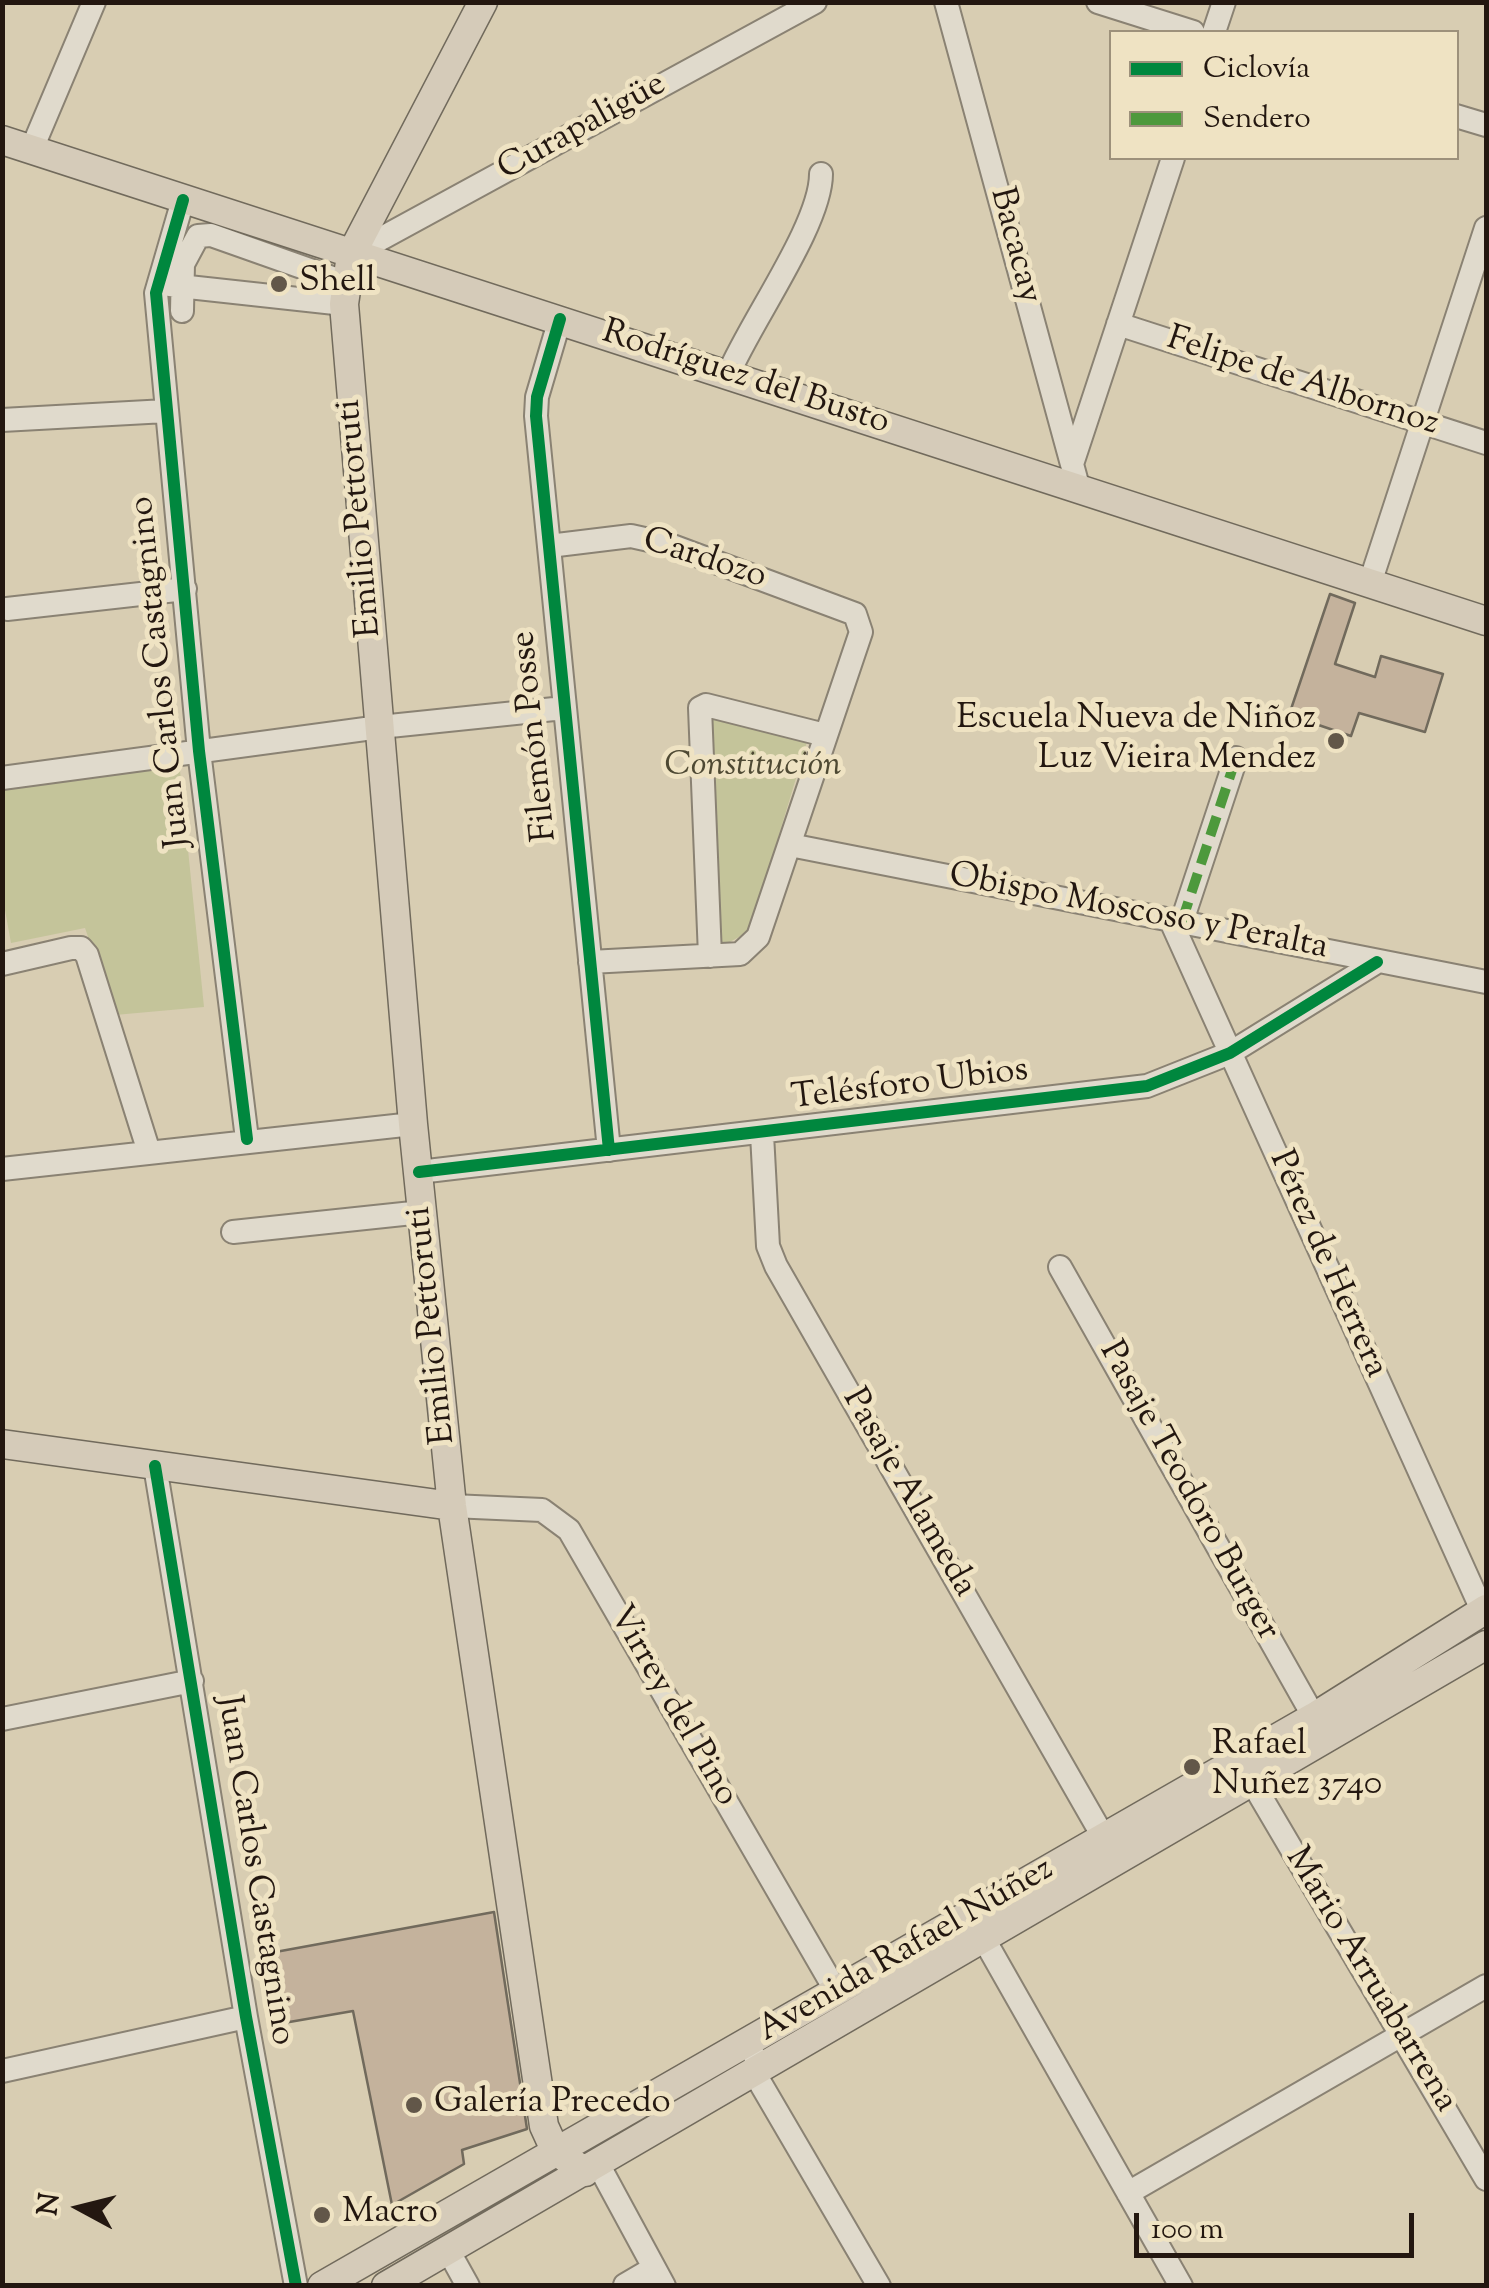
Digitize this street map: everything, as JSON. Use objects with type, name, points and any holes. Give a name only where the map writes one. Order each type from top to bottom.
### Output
[{"type":"main road","points":[[346,280],[482,2]]},
{"type":"main road","name":"Rodríguez del Busto","points":[[2,140],[182,200],[288,247],[346,280],[560,319],[728,374],[1076,477],[1486,621]]},
{"type":"main road","name":"Emilio Pettoruti","points":[[346,280],[418,1172],[452,1506],[544,2126],[555,2150]]},
{"type":"main road","points":[[2,1444],[452,1506]]},
{"type":"main road","name":"Avenida Rafael Núñez","points":[[322,2286],[1314,1717],[1484,1610]]},
{"type":"main road","name":"Avenida Rafael Núñez","points":[[386,2286],[985,1941],[1486,1646]]},
{"type":"main road","points":[[555,2150],[592,2168]]},
{"type":"street","points":[[31,150],[94,2]]},
{"type":"street","name":"Curapaligüe","points":[[346,280],[814,2]]},
{"type":"street","name":"Bacacay","points":[[946,2],[1076,477]]},
{"type":"street","points":[[1098,2],[1187,30]]},
{"type":"street","points":[[1215,30],[1224,2]]},
{"type":"street","points":[[1459,117],[1486,126]]},
{"type":"street","points":[[1076,477],[1118,324],[1172,160]]},
{"type":"street","points":[[728,374],[745,335],[816,209],[822,174]]},
{"type":"street","name":"Juan Carlos Castagnino","points":[[182,200],[156,284],[199,751],[248,1139]]},
{"type":"street","points":[[1370,583],[1486,228]]},
{"type":"street","points":[[182,311],[182,264],[198,236],[288,247],[281,297]]},
{"type":"street","points":[[156,284],[281,297],[346,280]]},
{"type":"street","name":"Filemón Posse","points":[[560,319],[536,397],[609,1150]]},
{"type":"street","name":"Felipe de Albornoz","points":[[1118,324],[1486,443]]},
{"type":"street","points":[[2,420],[166,411]]},
{"type":"street","name":"Cardozo","points":[[549,546],[631,536],[855,614],[861,632],[825,735]]},
{"type":"street","points":[[7,609],[185,589]]},
{"type":"street","points":[[590,962],[710,956],[740,954],[758,937],[825,735],[706,704],[700,708],[710,956]]},
{"type":"street","points":[[2,778],[380,727],[564,708]]},
{"type":"street","points":[[1176,919],[1236,758]]},
{"type":"street","name":"Obispo Moscoso y Peralta","points":[[790,845],[1486,982]]},
{"type":"street","name":"Pérez de Herrera","points":[[1176,919],[1230,1053],[1484,1610]]},
{"type":"street","points":[[2,964],[81,948],[87,956],[150,1152]]},
{"type":"street","name":"Telésforo Ubios","points":[[418,1172],[1109,1093],[1181,1076],[1230,1053],[1378,962]]},
{"type":"street","points":[[2,1169],[248,1139],[414,1124]]},
{"type":"street","name":"Pasaje Alameda","points":[[762,1134],[767,1233],[776,1266],[1104,1838]]},
{"type":"street","points":[[233,1232],[422,1212]]},
{"type":"street","name":"Pasaje Teodoro Burger","points":[[1060,1266],[1314,1717]]},
{"type":"street","name":"Juan Carlos Castagnino","points":[[155,1466],[246,2017],[296,2286]]},
{"type":"street","name":"Virrey del Pino","points":[[452,1506],[542,1510],[569,1530],[836,1991]]},
{"type":"street","points":[[2,1719],[192,1681]]},
{"type":"street","name":"Mario Arruabarrena","points":[[1252,1782],[1486,2179]]},
{"type":"street","points":[[985,1941],[1181,2286]]},
{"type":"street","points":[[1128,2193],[1486,1986]]},
{"type":"street","points":[[2,2072],[246,2017]]},
{"type":"street","points":[[763,2036],[755,2074],[879,2286]]},
{"type":"street","points":[[592,2168],[659,2277],[626,2285]]},
{"type":"street","points":[[448,2250],[468,2286]]},
{"type":"green space","name":"Constitución","points":[[708,714],[809,735],[750,931],[715,950]]},
{"type":"green space","points":[[179,761],[204,1007],[115,1015],[85,928],[11,943],[3,899],[2,787]]},
{"type":"building","points":[[1330,594],[1355,603],[1335,664],[1375,677],[1381,656],[1443,674],[1425,732],[1359,713],[1351,736],[1289,715]]},
{"type":"building","name":"Galería Precedo","points":[[494,1912],[527,2129],[462,2150],[464,2164],[392,2205],[353,2011],[272,2025],[259,1955]]},
{"type":"marked path","points":[[1182,921],[1236,758]]},
{"type":"cycle path","points":[[183,200],[156,293],[199,751],[247,1139]]},
{"type":"cycle path","points":[[560,319],[537,397],[536,416],[609,1150]]},
{"type":"cycle path","points":[[419,1172],[1147,1086],[1230,1053],[1377,962]]},
{"type":"cycle path","points":[[155,1466],[246,2017],[296,2286]]},
{"type":"place","name":"Shell","points":[[279,284]]},
{"type":"place","name":"Escuela Nueva de Niñoz Luz Vieira Mendez","points":[[1336,741]]},
{"type":"place","name":"Rafael Nuñez 3740","points":[[1192,1767]]},
{"type":"place","name":"Galería Precedo","points":[[414,2105]]},
{"type":"place","name":"Macro","points":[[322,2215]]}]
